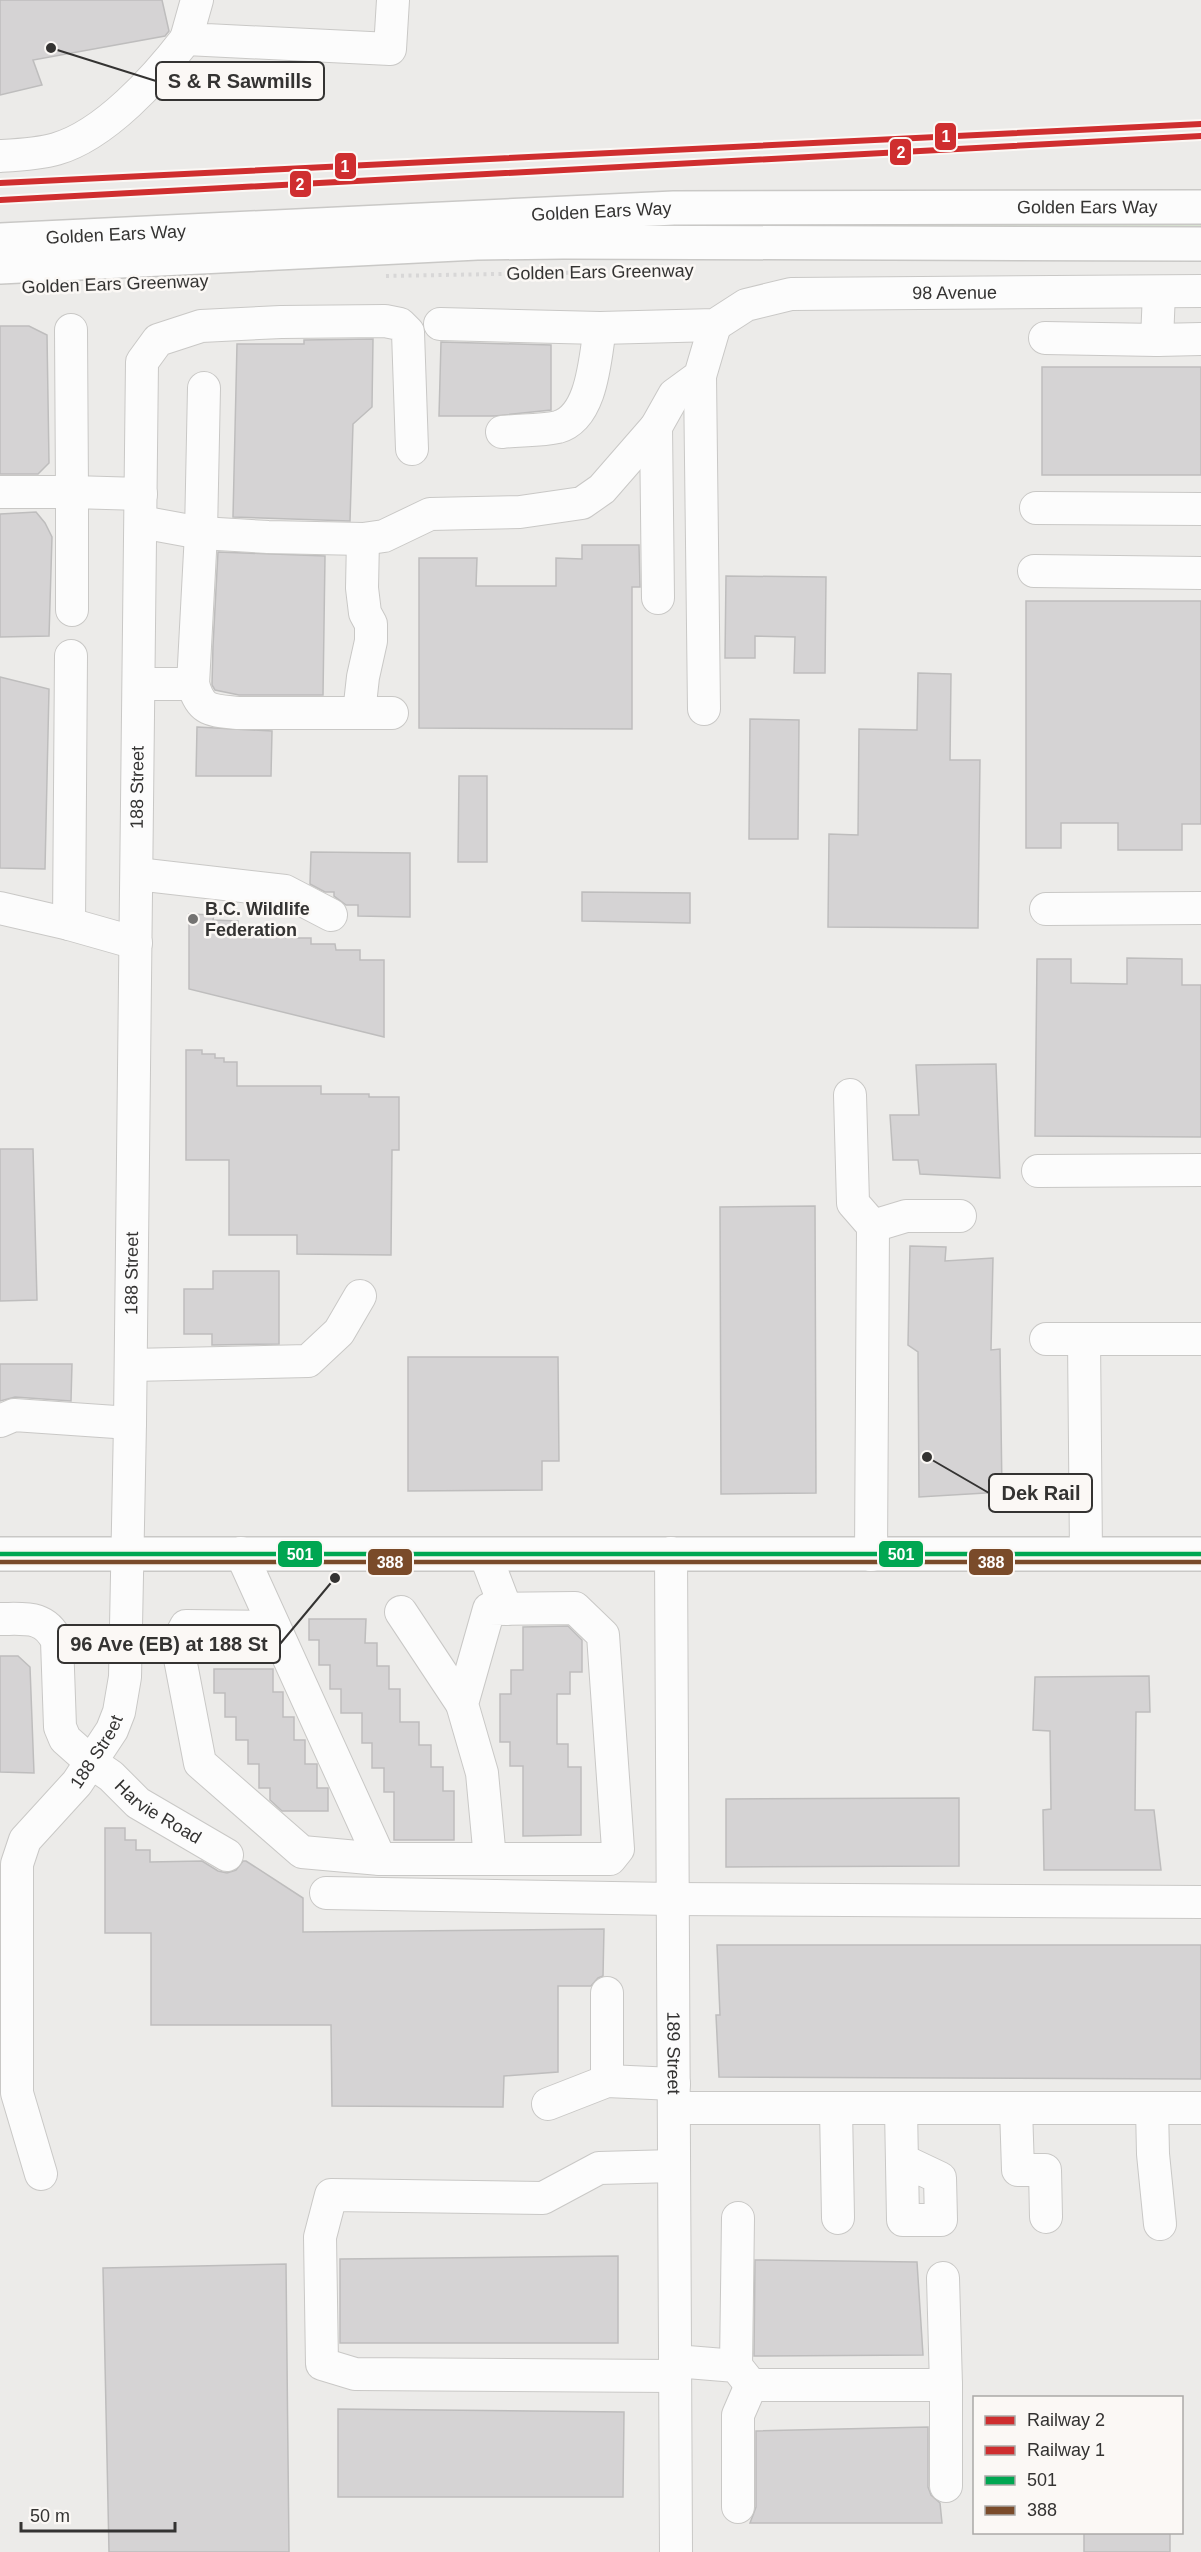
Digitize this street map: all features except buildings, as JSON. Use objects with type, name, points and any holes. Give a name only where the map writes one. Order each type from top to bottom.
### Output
[{"type":"main road","name":"Golden Ears Way","points":[[0,240],[674,208],[1201,207]]},
{"type":"main road","name":"Golden Ears Way","points":[[0,267],[477,243],[1201,244]]},
{"type":"main road","points":[[0,1554],[128,1552],[1201,1554]]},
{"type":"street","points":[[0,156],[56,149],[90,133],[155,78],[186,39],[197,0]]},
{"type":"street","points":[[186,39],[390,49],[393,0]]},
{"type":"street","name":"98 Avenue","points":[[715,325],[747,305],[790,294],[1201,291]]},
{"type":"street","points":[[1157,339],[1159,292]]},
{"type":"street","name":"188 Street","points":[[41,2174],[17,2093],[18,1864],[25,1840],[77,1783],[115,1725],[122,1701],[126,1664],[142,362],[158,340],[201,326],[280,322],[385,321],[400,324],[408,332],[410,349],[412,449]]},
{"type":"street","points":[[440,324],[600,328],[715,325],[700,376],[704,709]]},
{"type":"street","points":[[502,432],[558,427],[571,421],[588,394],[600,328]]},
{"type":"street","points":[[71,330],[72,610]]},
{"type":"street","points":[[1045,338],[1201,339]]},
{"type":"street","points":[[0,492],[72,492],[141,508],[201,532],[268,537],[363,539],[384,536],[430,514],[520,512],[582,503],[602,489],[656,427],[674,395],[700,376]]},
{"type":"street","points":[[204,388],[201,532],[193,684],[197,699],[205,707],[238,713],[392,713]]},
{"type":"street","points":[[656,427],[658,598]]},
{"type":"street","points":[[1036,508],[1201,509]]},
{"type":"street","points":[[359,713],[363,677],[371,641],[371,624],[365,612],[362,588],[363,539]]},
{"type":"street","points":[[1034,572],[1201,573]]},
{"type":"street","points":[[69,924],[71,656]]},
{"type":"street","points":[[139,684],[193,684]]},
{"type":"street","points":[[137,874],[285,891],[331,915]]},
{"type":"street","points":[[0,908],[136,943]]},
{"type":"street","points":[[1046,909],[1201,908]]},
{"type":"street","points":[[850,1095],[853,1203],[873,1226],[872,1555]]},
{"type":"street","points":[[1038,1171],[1201,1170]]},
{"type":"street","points":[[873,1226],[906,1216],[960,1216]]},
{"type":"street","points":[[131,1365],[308,1361],[339,1332],[360,1296]]},
{"type":"street","points":[[1046,1340],[1201,1339]]},
{"type":"street","points":[[1084,1340],[1086,1554]]},
{"type":"street","points":[[0,1421],[14,1415],[130,1423]]},
{"type":"street","points":[[241,1553],[380,1859]]},
{"type":"street","name":"189 Street","points":[[671,1553],[676,2552]]},
{"type":"street","points":[[485,1554],[506,1609]]},
{"type":"street","points":[[274,1627],[186,1626],[177,1644],[200,1763],[302,1852],[380,1859],[610,1858],[618,1849],[603,1635],[575,1608],[489,1609],[462,1704]]},
{"type":"street","points":[[401,1612],[462,1704],[482,1773],[490,1859]]},
{"type":"street","name":"Harvie Road","points":[[0,1619],[31,1619],[52,1629],[57,1641],[60,1727],[65,1739],[111,1776],[138,1803],[227,1856]]},
{"type":"street","points":[[326,1893],[672,1899],[1201,1902]]},
{"type":"street","points":[[607,1993],[607,2080]]},
{"type":"street","points":[[548,2104],[607,2080],[674,2096],[836,2108],[1201,2108]]},
{"type":"street","points":[[836,2108],[838,2218]]},
{"type":"street","points":[[901,2108],[902,2160]]},
{"type":"street","points":[[1016,2108],[1018,2170],[1045,2170],[1046,2217]]},
{"type":"street","points":[[1152,2108],[1153,2154],[1160,2224]]},
{"type":"street","points":[[674,2166],[599,2168],[543,2198],[331,2195],[320,2237],[322,2364],[355,2374],[675,2368],[743,2376],[946,2385]]},
{"type":"street","points":[[738,2218],[743,2376],[738,2415],[738,2507]]},
{"type":"street","points":[[943,2278],[946,2486]]},
{"type":"path","name":"Golden Ears Greenway","points":[[375,277],[671,271]]},
{"type":"green space","points":[[685,219],[1201,219],[1201,231],[568,229]]},
{"type":"rail line","name":"1","points":[[0,183],[1201,124]]},
{"type":"rail line","name":"2","points":[[0,200],[1201,136]]},
{"type":"transit line","name":"501","points":[[0,1554],[1201,1554]]},
{"type":"transit line","name":"388","points":[[0,1562],[1201,1562]]},
{"type":"place","name":"S & R Sawmills","points":[[51,48]]},
{"type":"place","name":"B.C. Wildlife Federation","points":[[193,919]]},
{"type":"place","name":"Dek Rail","points":[[927,1457]]},
{"type":"place","name":"96 Ave (EB) at 188 St","points":[[335,1578]]}]
